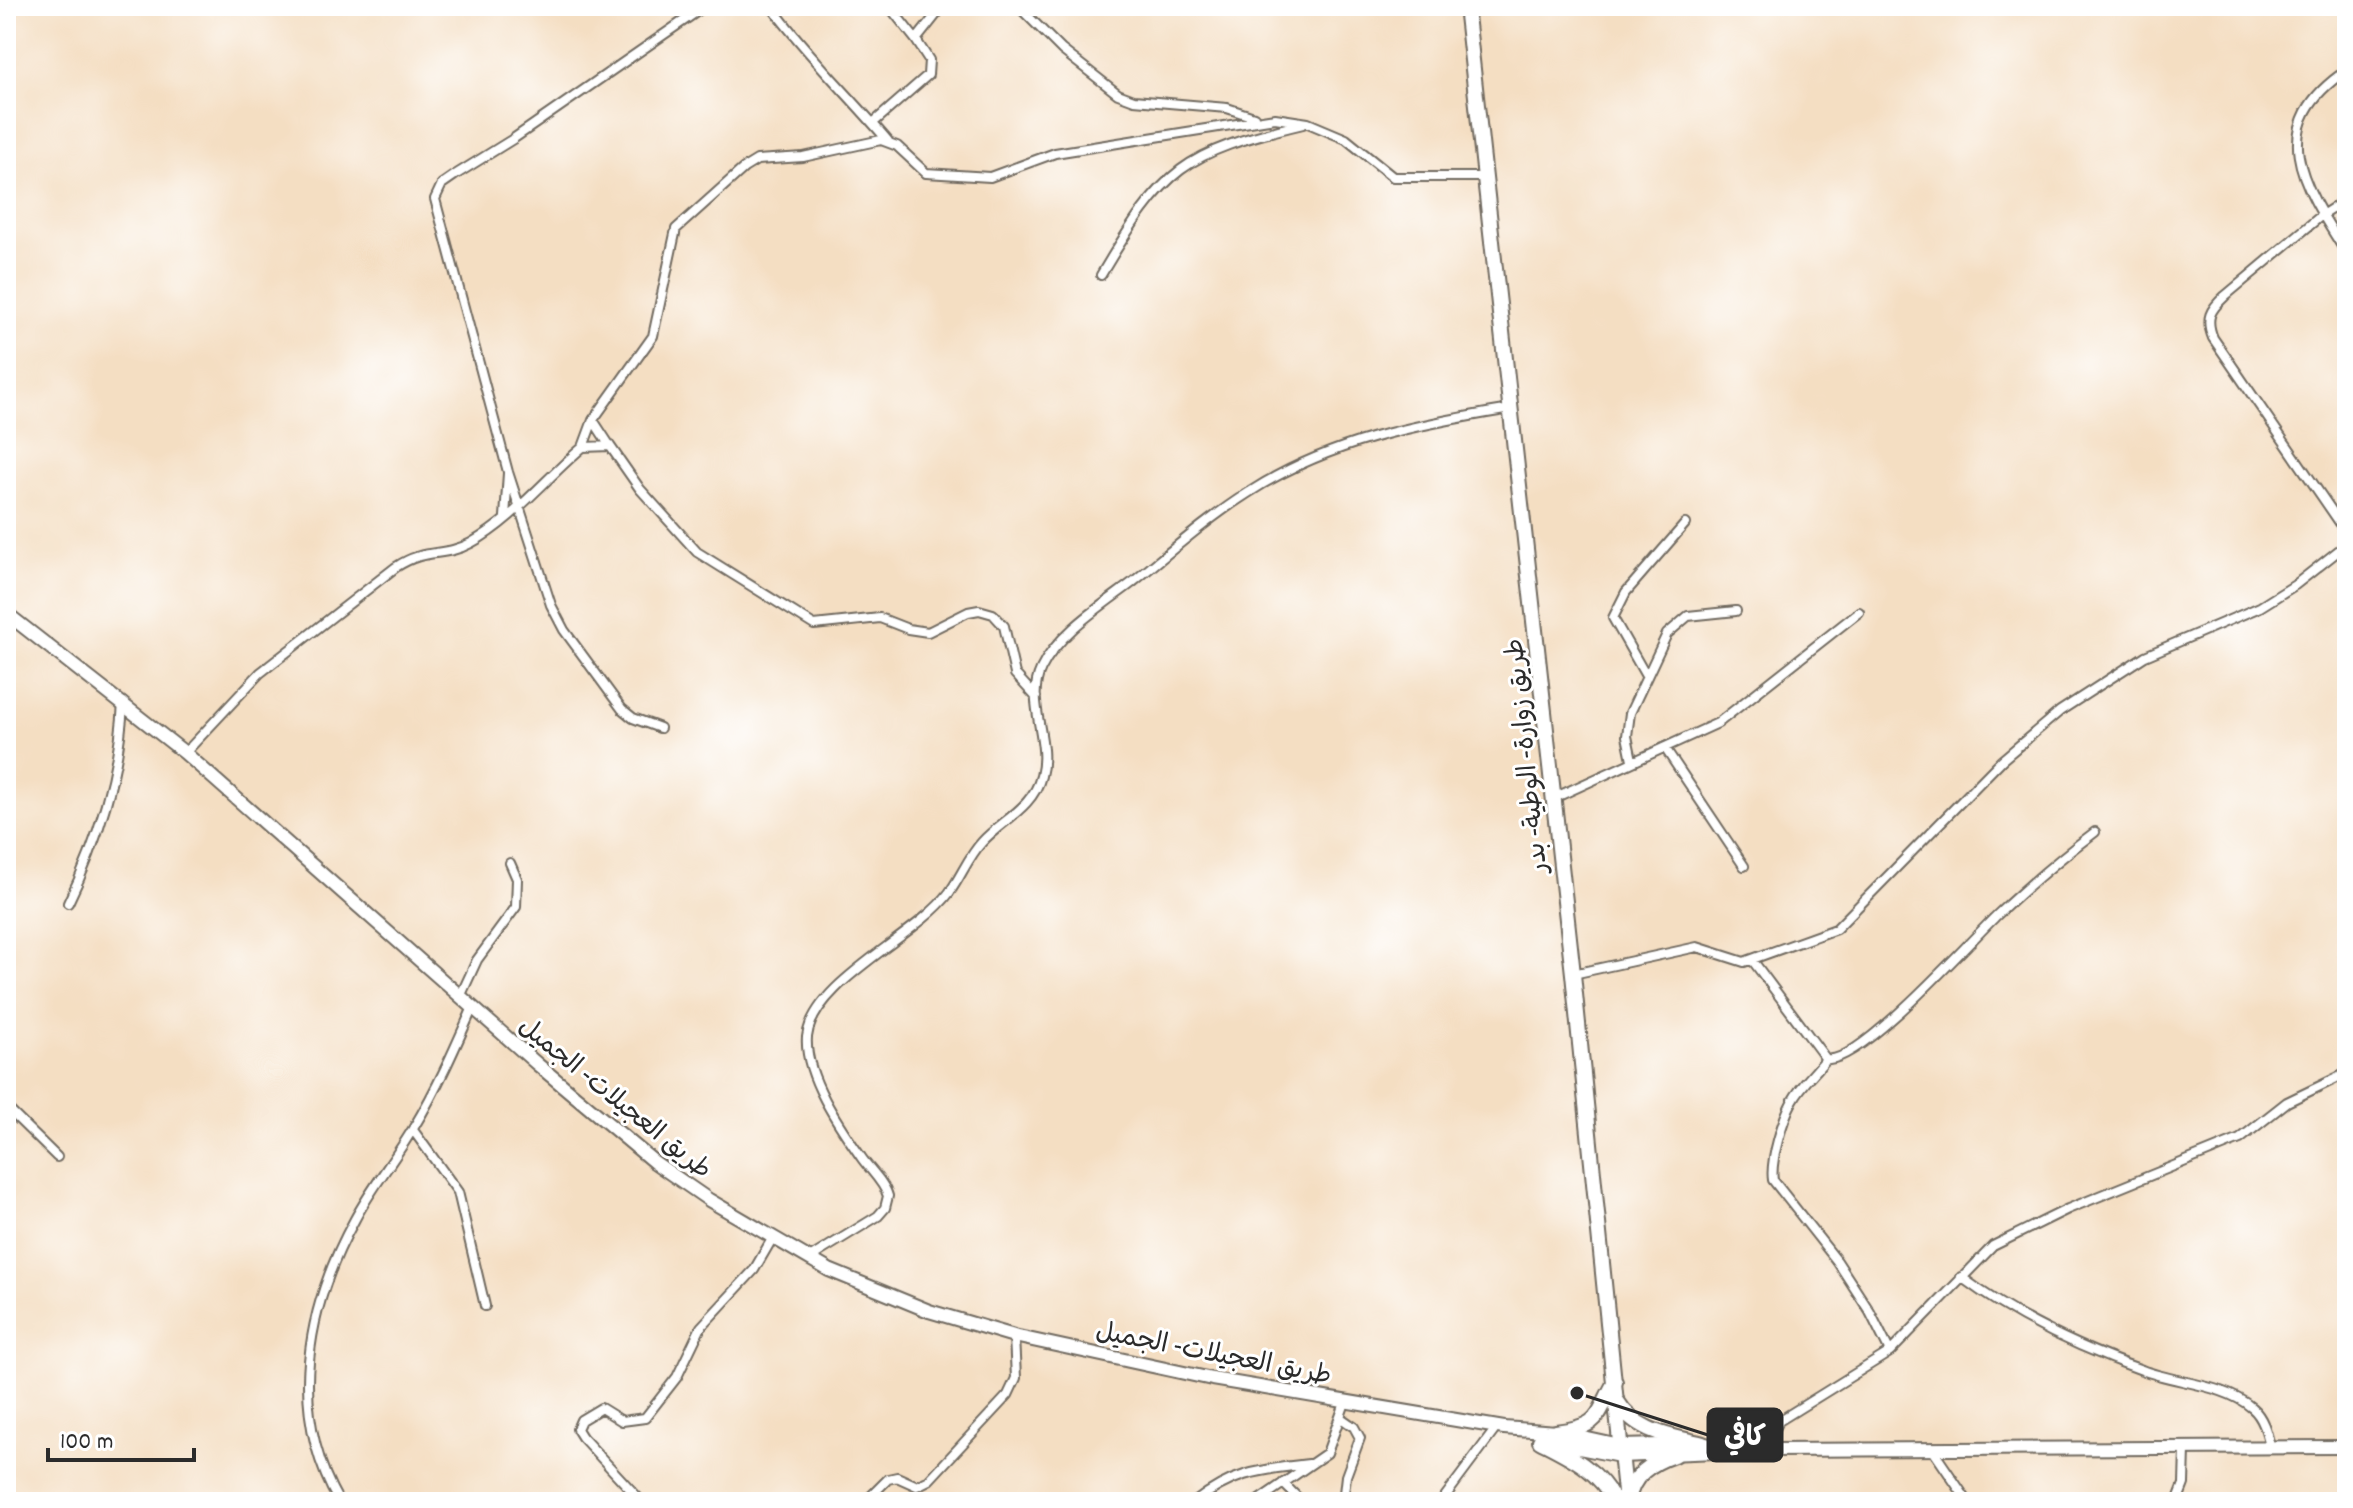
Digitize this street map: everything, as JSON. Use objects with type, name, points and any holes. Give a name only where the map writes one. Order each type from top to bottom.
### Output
[{"type":"highway","name":"طريق زوارة- الوطية- بدر","points":[[1466,6],[1573,974],[1627,1502]]},
{"type":"highway","points":[[1556,1432],[1581,1428],[1595,1421],[1615,1382]]},
{"type":"highway","points":[[1616,1399],[1633,1419],[1648,1429],[1703,1444]]},
{"type":"highway","points":[[1540,1441],[1585,1465],[1604,1484],[1615,1502]]},
{"type":"highway","points":[[1627,1502],[1633,1484],[1642,1472],[1674,1455]]},
{"type":"main road","name":"طريق العجيلات- الجميل","points":[[6,613],[123,701],[185,753],[460,997],[654,1162],[808,1259],[929,1311],[1014,1336],[1212,1379],[1501,1428]]},
{"type":"main road","points":[[1501,1428],[1540,1441],[1674,1455],[1760,1450],[2347,1447]]},
{"type":"main road","points":[[1501,1428],[1556,1432],[1620,1451],[1703,1444],[1760,1450]]},
{"type":"street","points":[[660,728],[633,718],[622,709],[564,630],[551,605],[508,472],[437,211],[437,192],[455,175],[513,139],[705,6]]},
{"type":"street","points":[[771,6],[802,48],[845,89],[888,141],[926,173],[990,177],[1044,156],[1259,119]]},
{"type":"street","points":[[873,123],[928,75],[929,60],[889,6]]},
{"type":"street","points":[[916,40],[943,6]]},
{"type":"street","points":[[1018,6],[1083,69],[1118,94],[1134,100],[1227,108],[1259,119],[1308,123],[1346,139],[1393,177],[1485,177]]},
{"type":"street","points":[[2347,70],[2311,98],[2297,133],[2306,177],[2322,215],[2347,254]]},
{"type":"street","points":[[1101,275],[1139,213],[1178,170],[1221,146],[1308,123]]},
{"type":"street","points":[[185,753],[260,673],[396,567],[418,553],[455,550],[471,543],[583,447],[593,420],[653,336],[672,238],[684,221],[744,168],[757,160],[803,157],[888,141]]},
{"type":"street","points":[[2347,199],[2322,215],[2217,303],[2207,321],[2213,338],[2347,533]]},
{"type":"street","points":[[808,1259],[878,1216],[885,1208],[888,1196],[835,1119],[822,1091],[810,1057],[807,1039],[810,1025],[822,1005],[841,984],[935,909],[981,843],[1030,799],[1043,765],[1036,697],[1042,667],[1078,627],[1247,493],[1307,461],[1387,432],[1511,409]]},
{"type":"street","points":[[593,420],[640,489],[697,552],[814,625],[880,618],[908,629],[928,632],[968,612],[979,610],[993,614],[1004,626],[1015,674],[1036,697]]},
{"type":"street","points":[[583,447],[599,444],[610,446]]},
{"type":"street","points":[[505,517],[508,472]]},
{"type":"street","points":[[1646,676],[1613,618],[1626,592],[1685,524]]},
{"type":"street","points":[[1573,974],[1697,947],[1736,962],[1753,961],[1813,940],[1846,921],[2012,751],[2083,695],[2172,642],[2260,607],[2295,585],[2347,544]]},
{"type":"street","points":[[1632,760],[1627,726],[1660,645],[1678,622],[1701,611],[1736,611]]},
{"type":"street","points":[[1553,799],[1632,760],[1665,748],[1738,710],[1830,631],[1859,612]]},
{"type":"street","points":[[68,903],[94,840],[115,769],[123,701]]},
{"type":"street","points":[[1665,748],[1744,866]]},
{"type":"street","points":[[1753,961],[1826,1059],[1832,1061],[1850,1052],[1892,1020],[2023,891],[2095,832]]},
{"type":"street","points":[[460,997],[477,960],[516,907],[517,879],[510,863]]},
{"type":"street","points":[[339,1502],[323,1474],[312,1433],[306,1390],[310,1340],[323,1285],[355,1218],[413,1130],[438,1085],[473,1007]]},
{"type":"street","points":[[1826,1059],[1793,1098],[1771,1165],[1773,1180],[1837,1261],[1870,1312],[1890,1352]]},
{"type":"street","points":[[1760,1450],[1772,1429],[1787,1414],[1890,1352],[1993,1246],[2068,1209],[2240,1139],[2287,1102],[2347,1073]]},
{"type":"street","points":[[6,1107],[57,1157]]},
{"type":"street","points":[[413,1130],[458,1192],[485,1306]]},
{"type":"street","points":[[642,1502],[582,1437],[577,1429],[581,1420],[601,1408],[622,1421],[645,1418],[677,1377],[701,1327],[730,1299],[772,1239]]},
{"type":"street","points":[[1961,1277],[2009,1311],[2073,1342],[2140,1370],[2240,1400],[2258,1414],[2270,1446]]},
{"type":"street","points":[[865,1502],[888,1479],[897,1477],[917,1486],[929,1480],[1008,1395],[1016,1378],[1014,1336]]},
{"type":"street","points":[[1256,1502],[1314,1464],[1330,1447],[1346,1400]]},
{"type":"street","points":[[1341,1418],[1354,1427],[1360,1438],[1346,1476],[1343,1502]]},
{"type":"street","points":[[1441,1502],[1501,1428]]},
{"type":"street","points":[[1932,1449],[1965,1501]]},
{"type":"street","points":[[2177,1502],[2184,1484],[2185,1449]]},
{"type":"street","points":[[1195,1502],[1221,1482],[1242,1473],[1314,1464]]},
{"type":"street","points":[[1283,1483],[1302,1502]]},
{"type":"street","points":[[2340,1502],[2347,1484]]},
{"type":"place","name":"كافي","points":[[1577,1393]]}]
